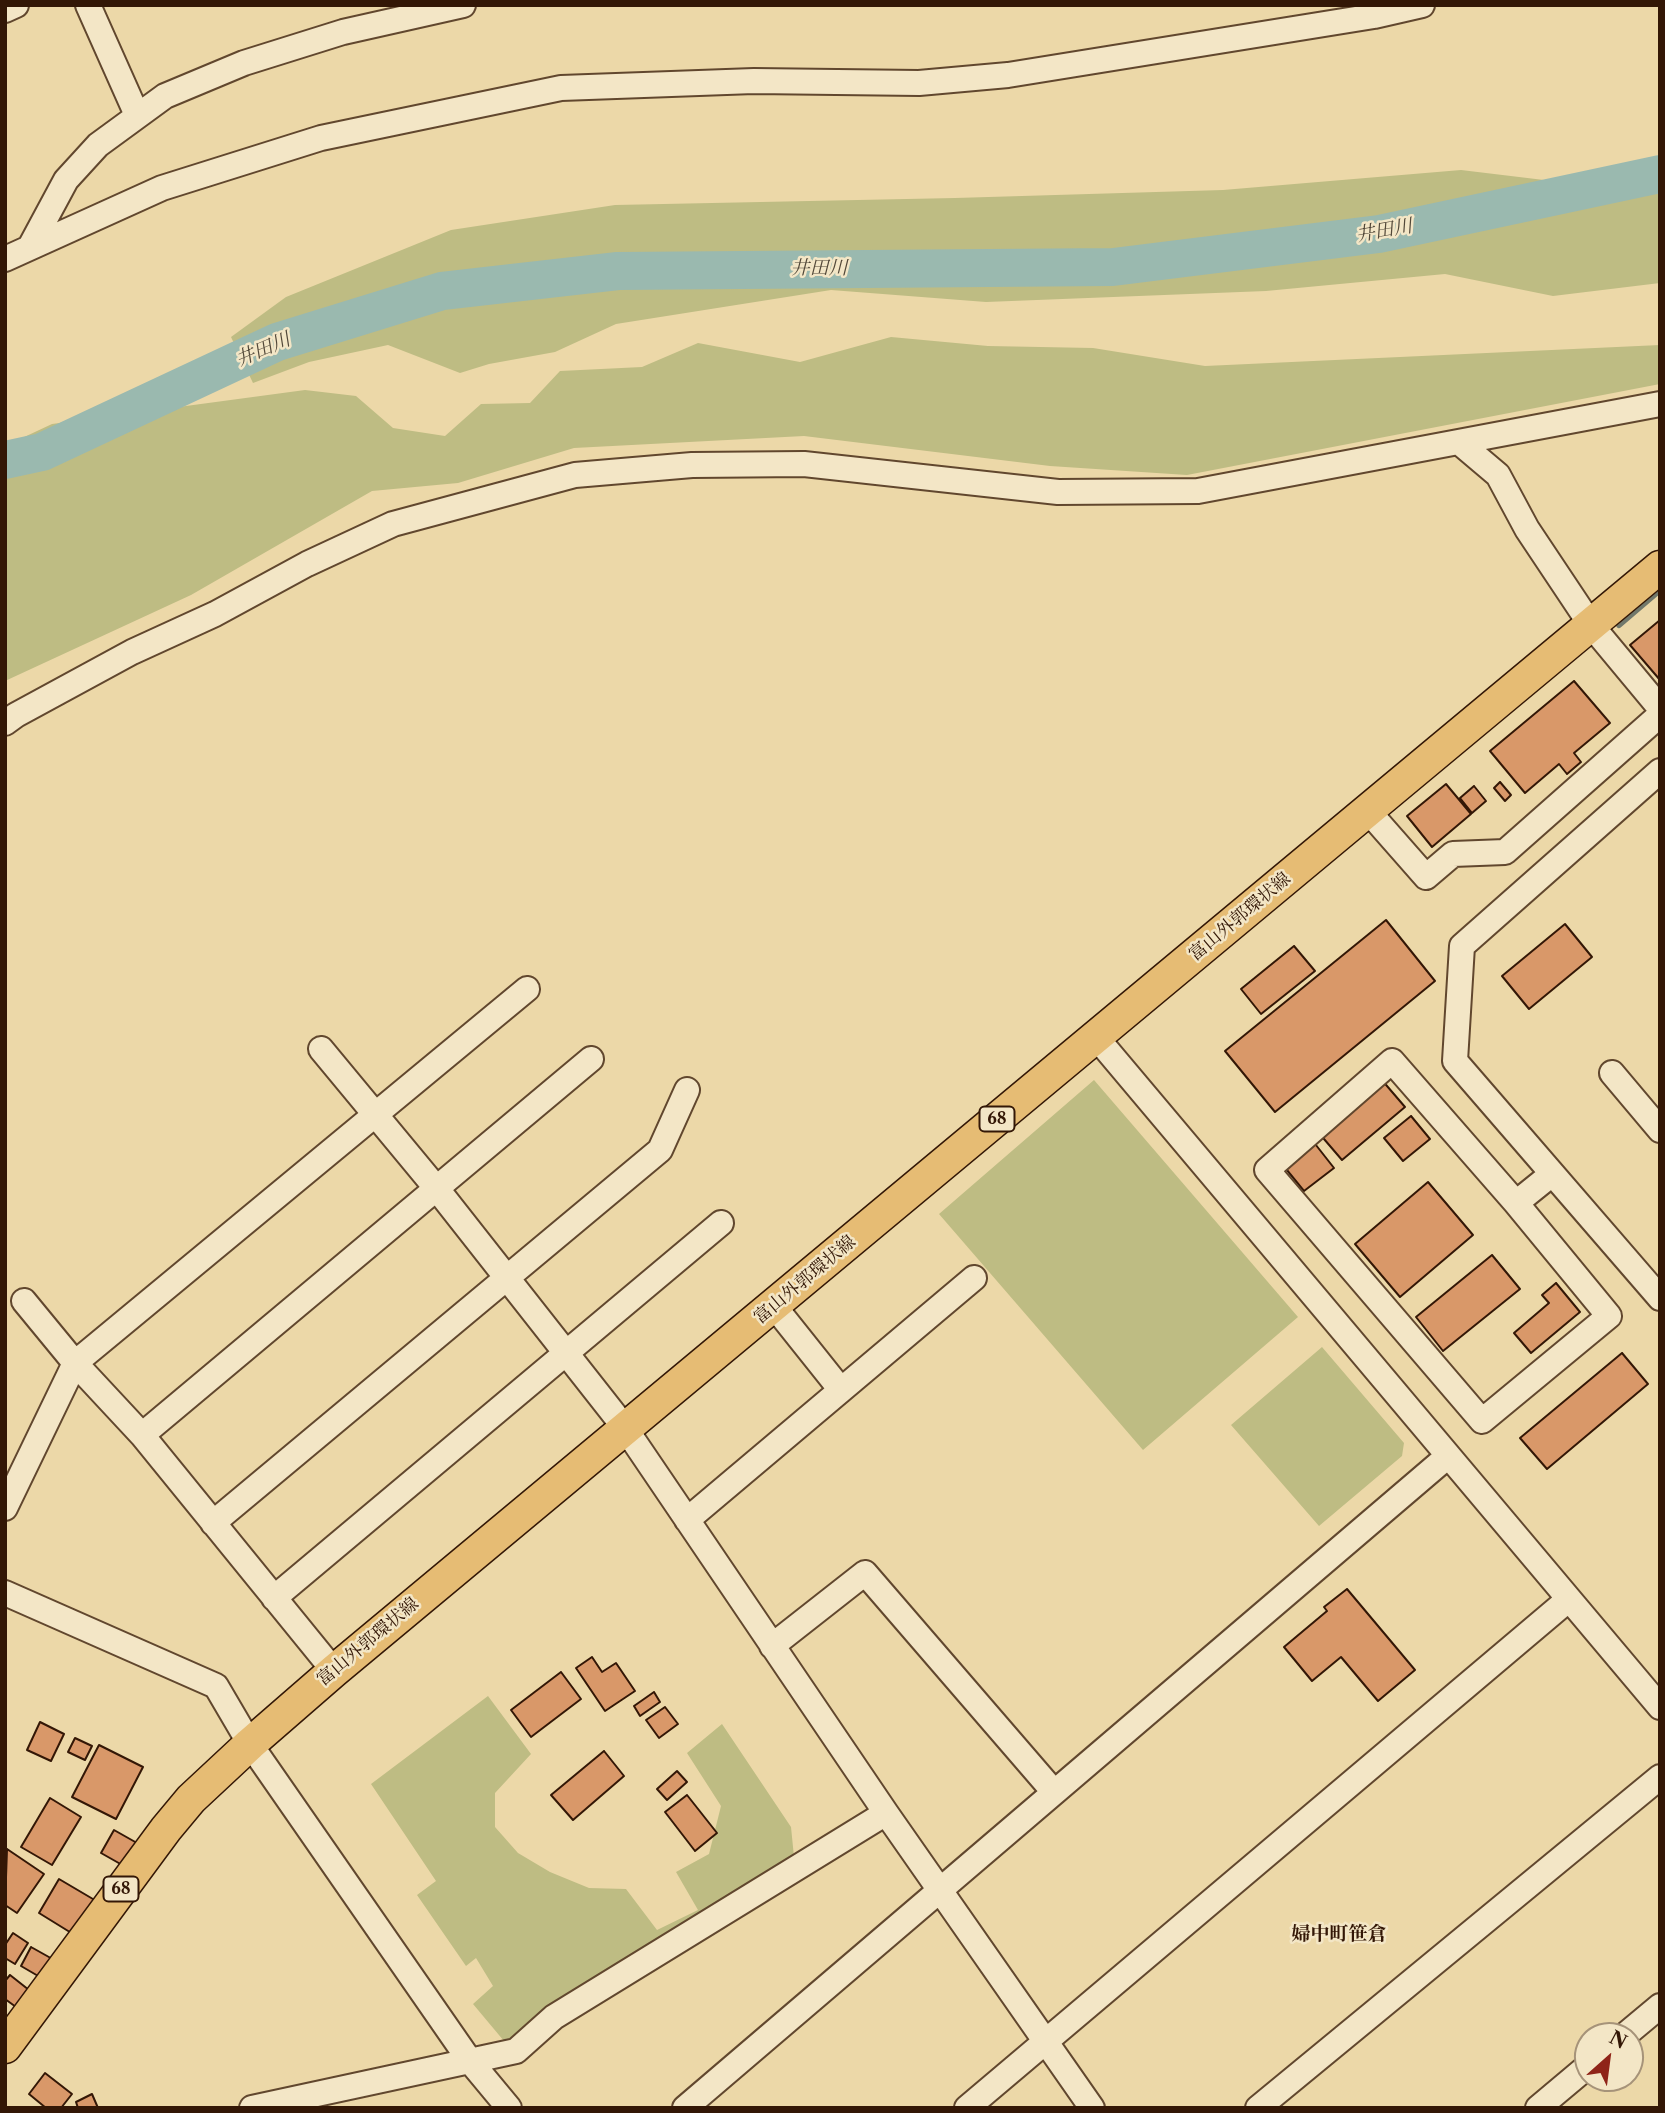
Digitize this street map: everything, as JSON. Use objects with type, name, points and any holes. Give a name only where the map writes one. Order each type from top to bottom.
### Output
[{"type":"main road","name":"富山外郭環状線","points":[[5,2047],[166,1829],[191,1799],[250,1744],[625,1428],[1660,567]]},
{"type":"street","points":[[5,10],[16,5]]},
{"type":"street","points":[[88,5],[137,115]]},
{"type":"street","points":[[30,247],[66,180],[98,145],[165,96],[244,63],[343,32],[463,5]]},
{"type":"street","points":[[5,258],[162,188],[321,138],[561,88],[754,81],[919,83],[1008,75],[1374,16],[1422,5]]},
{"type":"street","points":[[5,723],[132,652],[215,614],[307,564],[393,524],[575,475],[692,465],[804,464],[1058,492],[1198,491],[1660,404]]},
{"type":"street","points":[[1459,442],[1498,475],[1527,529],[1591,625],[1660,708]]},
{"type":"street","points":[[1368,811],[1426,877],[1453,854],[1505,852],[1660,715]]},
{"type":"street","points":[[1660,771],[1462,946],[1455,1061],[1660,1298]]},
{"type":"street","points":[[5,1508],[75,1363],[527,989]]},
{"type":"street","points":[[1096,1037],[1660,1707]]},
{"type":"street","points":[[321,1049],[437,1189],[625,1428],[886,1813],[1091,2108]]},
{"type":"street","points":[[142,1435],[591,1059]]},
{"type":"street","points":[[1392,1061],[1516,1203],[1609,1316],[1482,1421],[1267,1170],[1392,1061]]},
{"type":"street","points":[[1612,1073],[1660,1130]]},
{"type":"street","points":[[213,1523],[660,1150],[687,1090]]},
{"type":"street","points":[[1516,1203],[1552,1174]]},
{"type":"street","points":[[274,1598],[721,1223]]},
{"type":"street","points":[[687,1520],[974,1278]]},
{"type":"street","points":[[24,1301],[75,1363],[142,1435],[334,1671]]},
{"type":"street","points":[[774,1306],[842,1390]]},
{"type":"street","points":[[685,2108],[1448,1456]]},
{"type":"street","points":[[772,1646],[865,1573],[1054,1792]]},
{"type":"street","points":[[5,1593],[216,1686],[250,1744],[470,2061],[509,2108]]},
{"type":"street","points":[[967,2108],[1569,1599]]},
{"type":"street","points":[[1258,2108],[1660,1777]]},
{"type":"street","points":[[252,2108],[516,2051],[554,2017],[886,1813]]},
{"type":"street","points":[[1640,2022],[1660,2006]]},
{"type":"street","points":[[1538,2108],[1574,2078]]},
{"type":"shaded area","points":[[1461,170],[1660,194],[1660,283],[1553,296],[1445,274],[1266,291],[986,302],[831,290],[616,324],[555,352],[489,364],[460,373],[388,345],[309,362],[253,383],[231,337],[286,297],[451,230],[615,205],[1223,190]]},
{"type":"shaded area","points":[[891,337],[988,346],[1093,348],[1205,366],[1660,345],[1660,384],[1187,475],[1050,466],[804,436],[574,448],[458,483],[372,491],[191,595],[5,681],[5,446],[52,424],[305,390],[356,396],[393,428],[445,436],[481,404],[530,403],[560,371],[642,367],[698,343],[800,362]]},
{"type":"shaded area","points":[[1094,1080],[1298,1317],[1143,1450],[939,1214]]},
{"type":"shaded area","points":[[1322,1347],[1404,1443],[1402,1456],[1319,1526],[1231,1425]]},
{"type":"shaded area","points":[[488,1696],[531,1754],[495,1793],[495,1827],[518,1853],[550,1872],[589,1888],[626,1889],[657,1930],[698,1910],[676,1872],[709,1854],[721,1806],[687,1753],[722,1724],[791,1827],[795,1867],[509,2047],[473,2004],[493,1986],[476,1958],[466,1966],[417,1895],[436,1881],[371,1784]]},
{"type":"building","points":[[1660,620],[1660,680],[1630,645]]},
{"type":"building","points":[[1574,681],[1610,723],[1574,753],[1581,762],[1567,774],[1559,764],[1525,793],[1490,751]]},
{"type":"building","points":[[1500,782],[1511,795],[1505,801],[1494,788]]},
{"type":"building","points":[[1446,784],[1471,814],[1432,847],[1407,816]]},
{"type":"building","points":[[1474,786],[1486,801],[1472,813],[1460,798]]},
{"type":"building","points":[[1386,920],[1435,981],[1275,1112],[1225,1051]]},
{"type":"building","points":[[1565,924],[1592,957],[1529,1009],[1502,976]]},
{"type":"building","points":[[1294,946],[1315,971],[1261,1014],[1241,989]]},
{"type":"building","points":[[1381,1079],[1405,1107],[1342,1160],[1318,1132]]},
{"type":"building","points":[[1411,1116],[1430,1139],[1403,1161],[1384,1138]]},
{"type":"building","points":[[1312,1140],[1334,1168],[1304,1191],[1282,1164]]},
{"type":"building","points":[[1428,1182],[1473,1235],[1400,1297],[1355,1244]]},
{"type":"building","points":[[1492,1255],[1520,1289],[1443,1351],[1416,1317]]},
{"type":"building","points":[[1556,1283],[1580,1312],[1531,1353],[1514,1333],[1549,1303],[1542,1295]]},
{"type":"building","points":[[1622,1353],[1648,1384],[1547,1469],[1520,1438]]},
{"type":"building","points":[[1347,1589],[1415,1670],[1378,1701],[1341,1657],[1312,1681],[1284,1647],[1327,1611],[1324,1607]]},
{"type":"building","points":[[592,1657],[602,1672],[616,1663],[635,1691],[605,1711],[576,1668]]},
{"type":"building","points":[[561,1672],[581,1699],[531,1737],[511,1710]]},
{"type":"building","points":[[654,1692],[660,1702],[640,1716],[634,1706]]},
{"type":"building","points":[[665,1707],[678,1724],[659,1738],[646,1720]]},
{"type":"building","points":[[40,1722],[64,1734],[51,1761],[27,1750]]},
{"type":"building","points":[[75,1738],[92,1746],[85,1760],[68,1752]]},
{"type":"building","points":[[99,1745],[143,1767],[116,1819],[72,1797]]},
{"type":"building","points":[[604,1751],[624,1776],[573,1820],[551,1795]]},
{"type":"building","points":[[677,1771],[687,1782],[667,1800],[657,1789]]},
{"type":"building","points":[[687,1795],[717,1833],[695,1851],[665,1812]]},
{"type":"building","points":[[50,1798],[81,1817],[52,1865],[21,1847]]},
{"type":"building","points":[[114,1830],[137,1843],[124,1866],[101,1853]]},
{"type":"building","points":[[7,1849],[44,1874],[17,1913],[5,1905]]},
{"type":"building","points":[[59,1879],[98,1902],[73,1934],[39,1913]]},
{"type":"building","points":[[13,1933],[28,1943],[15,1964],[5,1958],[5,1945]]},
{"type":"building","points":[[31,1947],[56,1961],[45,1980],[21,1966]]},
{"type":"building","points":[[10,1975],[29,1990],[16,2007],[5,1999],[5,1981]]},
{"type":"building","points":[[45,2073],[72,2094],[61,2108],[46,2108],[29,2094]]},
{"type":"building","points":[[92,2094],[98,2108],[78,2108],[76,2102]]},
{"type":"waterway","name":"井田川","points":[[5,460],[42,452],[277,342],[442,291],[618,271],[1113,267],[1379,234],[1660,174]]},
{"type":"waterway","points":[[1619,625],[1660,590]]},
{"type":"district","name":"婦中町笹倉","points":[[1339,1935]]}]
